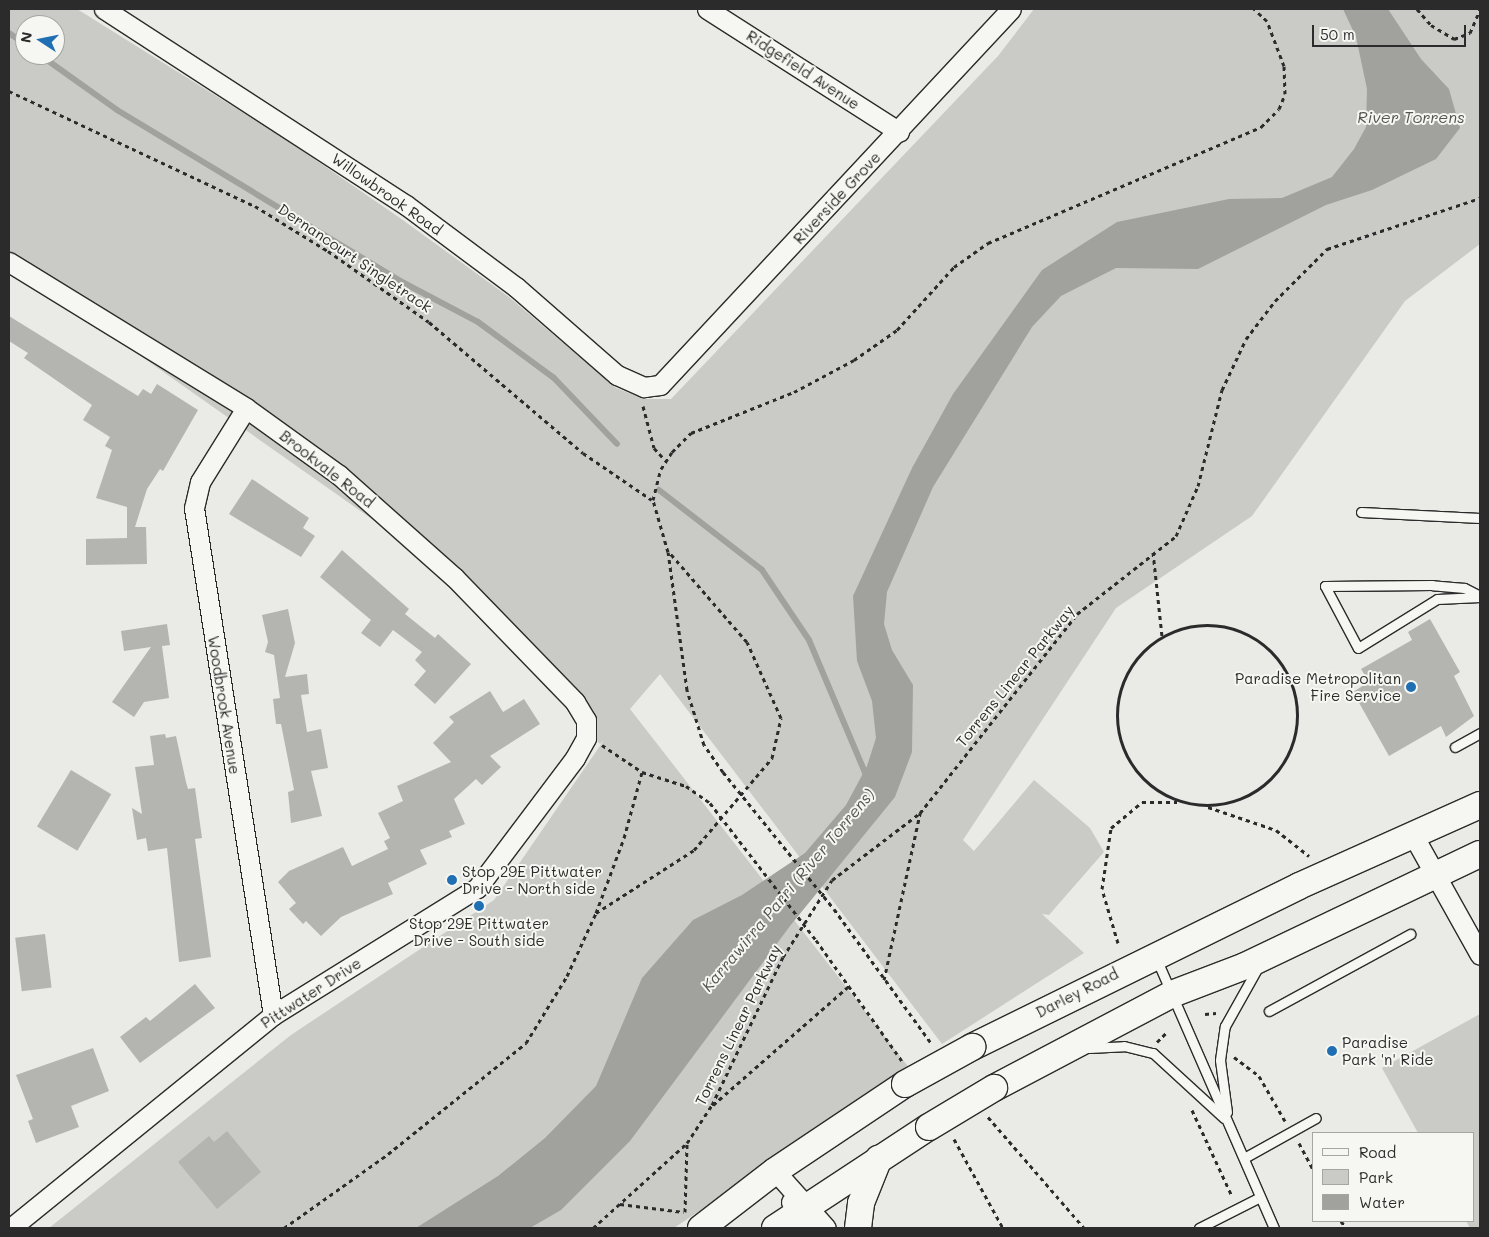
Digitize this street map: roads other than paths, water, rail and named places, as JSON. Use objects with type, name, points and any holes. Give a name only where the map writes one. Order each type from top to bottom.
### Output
[{"type":"main road","name":"Darley Road","points":[[690,1220],[775,1171],[905,1084],[972,1047],[1155,955],[1480,805]]},
{"type":"main road","points":[[775,1228],[805,1216],[879,1158],[994,1088],[1065,1049],[1172,994],[1268,954],[1480,854]]},
{"type":"main road","points":[[858,1228],[861,1203],[879,1158]]},
{"type":"street","name":"Willowbrook Road","points":[[105,9],[406,205],[516,287],[617,375],[638,385],[660,385]]},
{"type":"street","name":"Ridgefield Avenue","points":[[707,9],[899,132]]},
{"type":"street","name":"Riverside Grove","points":[[660,385],[899,132],[1011,9]]},
{"type":"street","name":"Brookvale Road","points":[[9,262],[246,408],[339,475],[454,577],[575,702],[586,720],[586,738]]},
{"type":"street","name":"Woodbrook Avenue","points":[[246,408],[200,482],[194,508],[272,1015]]},
{"type":"street","name":"Pittwater Drive","points":[[10,1228],[272,1015],[477,888],[586,738]]},
{"type":"street","points":[[1414,835],[1433,875],[1480,955]]},
{"type":"street","points":[[775,1171],[805,1216],[826,1228]]},
{"type":"street","points":[[9,1218],[10,1228]]},
{"type":"lane","points":[[1361,512],[1480,518]]},
{"type":"lane","points":[[1432,585],[1464,588],[1480,597],[1437,599],[1358,648],[1325,586],[1432,585]]},
{"type":"lane","points":[[1455,747],[1480,733]]},
{"type":"lane","points":[[1269,1011],[1410,934]]},
{"type":"lane","points":[[1228,1122],[1220,1060],[1225,1026],[1238,997],[1268,954]]},
{"type":"lane","points":[[1155,955],[1274,1228]]},
{"type":"lane","points":[[1065,1049],[1124,1046],[1153,1053],[1228,1122]]},
{"type":"lane","points":[[1244,1158],[1316,1118]]},
{"type":"lane","points":[[1199,1228],[1237,1206],[1260,1197]]},
{"type":"water","name":"River Torrens","points":[[1343,9],[1388,9],[1421,59],[1449,89],[1460,128],[1436,159],[1372,190],[1326,205],[1198,269],[1116,268],[1061,296],[1032,327],[933,487],[887,592],[884,624],[892,650],[913,685],[912,752],[895,797],[790,926],[630,1141],[561,1210],[530,1228],[416,1228],[498,1176],[545,1138],[596,1086],[642,978],[693,920],[742,895],[805,853],[846,805],[867,766],[876,738],[872,701],[857,661],[853,596],[912,468],[953,394],[1042,270],[1117,222],[1229,199],[1282,198],[1332,177],[1354,149],[1366,127],[1367,89],[1356,37]]},
{"type":"waterway","points":[[9,33],[15,37]]},
{"type":"waterway","points":[[54,65],[117,110],[404,283],[478,322],[554,378],[617,444]]},
{"type":"waterway","points":[[659,490],[762,570],[809,640],[867,777]]},
{"type":"place","name":"Paradise Metropolitan Fire Service","points":[[1411,687]]},
{"type":"place","name":"Stop 29E Pittwater Drive - North side","points":[[452,880]]},
{"type":"place","name":"Stop 29E Pittwater Drive - South side","points":[[479,906]]},
{"type":"place","name":"Paradise Park 'n' Ride","points":[[1332,1051]]},
{"type":"water label","name":"Karrawirra Parri (River Torrens)","points":[[788,890]]}]
